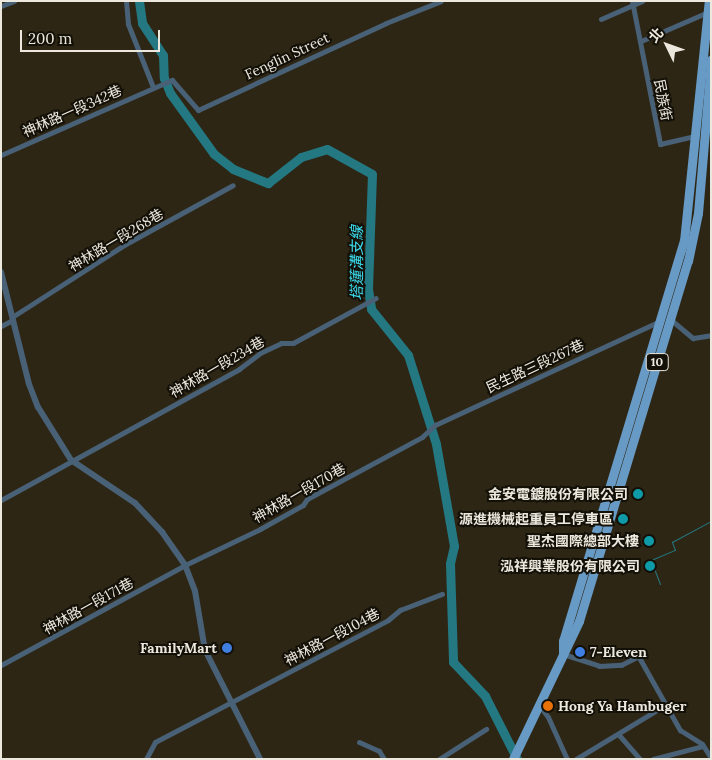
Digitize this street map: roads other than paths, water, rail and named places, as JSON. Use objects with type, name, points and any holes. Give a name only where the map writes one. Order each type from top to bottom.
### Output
[{"type":"main road","name":"10","points":[[704,135],[709,1]]},
{"type":"main road","name":"10","points":[[515,755],[563,654],[563,641],[666,320],[688,224],[704,135],[711,60]]},
{"type":"street","points":[[1,6],[14,1]]},
{"type":"street","points":[[126,1],[128,24],[153,87]]},
{"type":"street","name":"Fenglin Street","points":[[153,87],[172,80],[198,110],[386,23],[441,1]]},
{"type":"street","points":[[601,19],[632,3],[642,1]]},
{"type":"street","name":"民族街","points":[[632,3],[660,144],[704,135]]},
{"type":"street","points":[[641,41],[710,11]]},
{"type":"street","name":"神林路一段342巷","points":[[1,155],[153,87]]},
{"type":"street","name":"神林路一段268巷","points":[[1,326],[124,245],[233,185]]},
{"type":"street","points":[[1,272],[38,407],[71,460],[135,503],[162,532],[186,565],[195,591],[204,650],[233,703],[260,759]]},
{"type":"street","name":"神林路一段234巷","points":[[1,500],[239,369],[260,353],[281,343],[293,343],[376,298]]},
{"type":"street","points":[[666,320],[693,338],[711,335]]},
{"type":"street","name":"民生路三段267巷","points":[[422,437],[435,424],[666,320]]},
{"type":"street","name":"神林路一段170巷","points":[[186,565],[260,529],[303,504],[309,498],[422,437]]},
{"type":"street","name":"神林路一段171巷","points":[[1,665],[186,565]]},
{"type":"street","name":"神林路一段104巷","points":[[146,759],[156,742],[388,620],[400,610],[442,594]]},
{"type":"street","points":[[563,654],[599,666],[621,665],[635,655],[680,730],[703,746],[711,758]]},
{"type":"street","points":[[539,705],[548,717],[567,759]]},
{"type":"street","points":[[576,759],[619,735],[665,705]]},
{"type":"street","points":[[439,759],[486,729]]},
{"type":"street","points":[[619,735],[640,759]]},
{"type":"street","points":[[359,742],[379,751],[384,759]]},
{"type":"street","points":[[653,759],[703,746]]},
{"type":"waterway","name":"塔蓮溝支線","points":[[139,1],[142,23],[163,55],[164,78],[170,93],[214,154],[233,169],[268,183],[301,157],[327,149],[372,174],[368,289],[371,309],[408,355],[436,444],[454,546],[450,564],[453,662],[485,696],[517,759]]},
{"type":"waterway","points":[[660,584],[651,560],[675,550],[672,542],[711,521]]},
{"type":"place","name":"金安電鍍股份有限公司","points":[[638,494]]},
{"type":"place","name":"源進機械起重員工停車區","points":[[623,519]]},
{"type":"place","name":"聖杰國際總部大樓","points":[[649,541]]},
{"type":"place","name":"泓祥興業股份有限公司","points":[[650,566]]},
{"type":"place","name":"FamilyMart","points":[[227,648]]},
{"type":"place","name":"7-Eleven","points":[[580,652]]},
{"type":"place","name":"Hong Ya Hambuger","points":[[548,706]]}]
